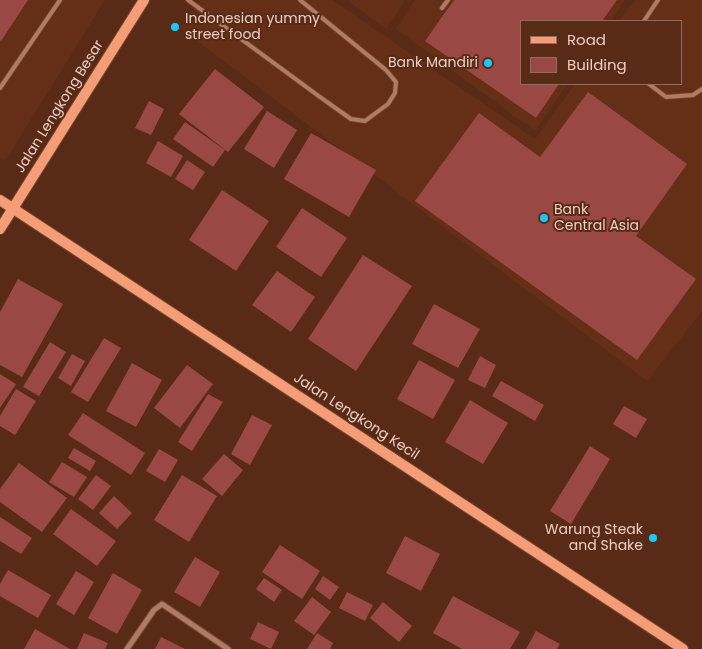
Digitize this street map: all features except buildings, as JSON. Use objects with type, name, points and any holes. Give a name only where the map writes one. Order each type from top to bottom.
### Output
[{"type":"main road","name":"Jalan Lengkong Besar","points":[[0,229],[144,0]]},
{"type":"main road","name":"Jalan Lengkong Kecil","points":[[0,200],[683,649]]},
{"type":"street","points":[[127,649],[154,610],[162,604],[228,649]]},
{"type":"lane","points":[[0,88],[60,0]]},
{"type":"lane","points":[[188,0],[351,119],[365,121],[388,104],[395,93],[396,82],[386,70],[300,0]]},
{"type":"lane","points":[[442,8],[448,0]]},
{"type":"lane","points":[[645,20],[658,0]]},
{"type":"lane","points":[[650,85],[666,97],[693,95],[702,89]]},
{"type":"shaded area","points":[[0,0],[105,0],[5,161],[0,158]]},
{"type":"shaded area","points":[[200,0],[332,0],[535,139],[574,85],[682,85],[682,20],[620,20],[635,0],[702,0],[702,311],[647,381],[180,28]]},
{"type":"shaded area","points":[[347,0],[405,0],[386,29]]},
{"type":"shaded area","name":"Bank Mandiri","points":[[415,0],[625,0],[612,20],[520,20],[520,85],[566,85],[535,131],[396,29]]},
{"type":"place","name":"Indonesian yummy street food","points":[[175,27]]},
{"type":"place","name":"Bank Mandiri","points":[[488,63]]},
{"type":"place","name":"Bank Central Asia","points":[[544,218]]},
{"type":"place","name":"Warung Steak and Shake","points":[[653,538]]}]
